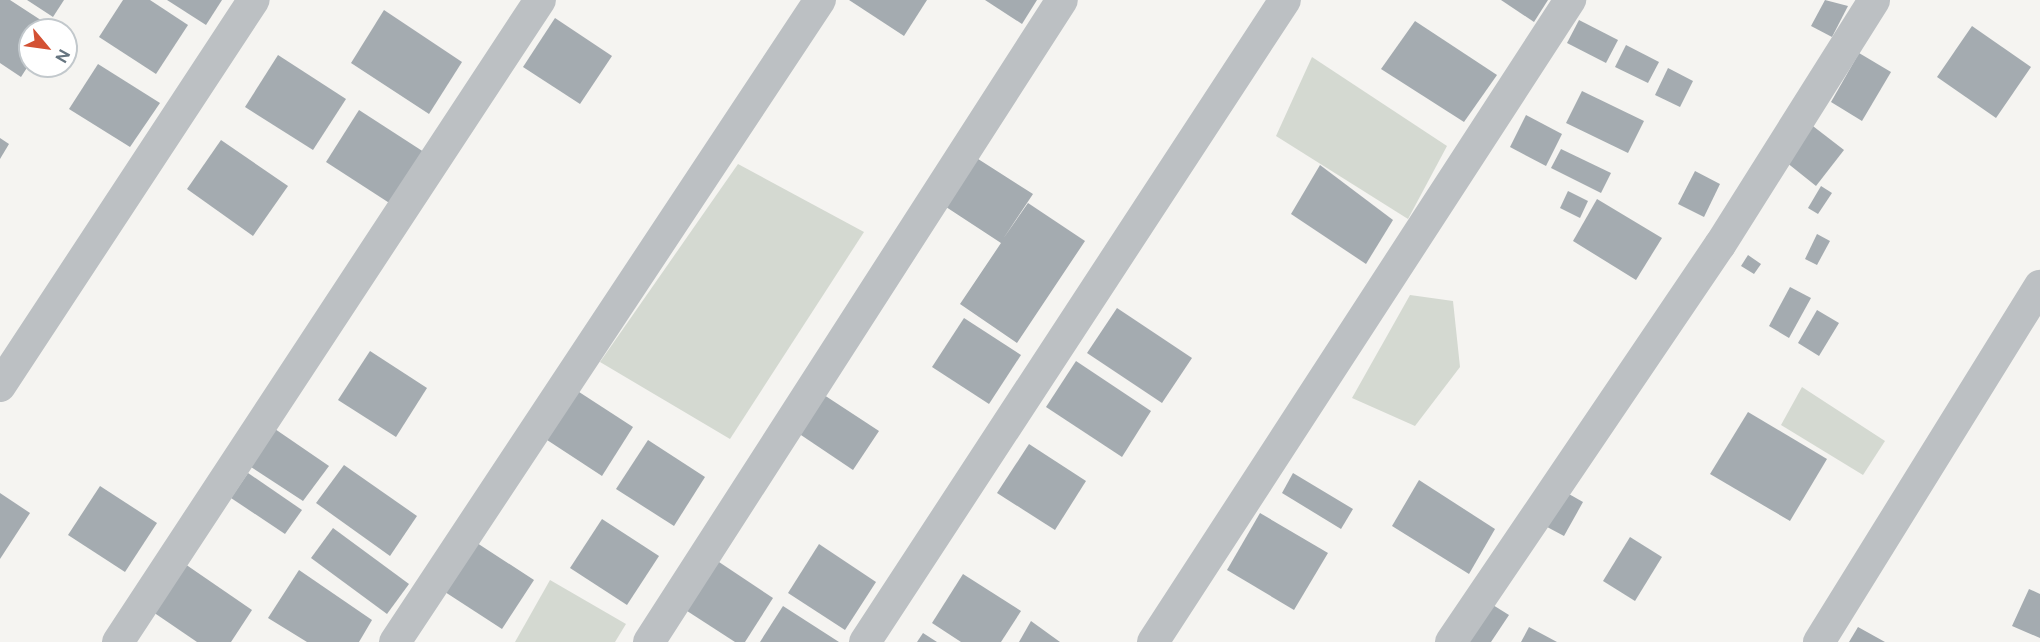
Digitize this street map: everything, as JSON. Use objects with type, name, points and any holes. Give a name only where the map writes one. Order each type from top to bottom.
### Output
[{"type":"street","points":[[0,386],[254,0]]},
{"type":"street","points":[[118,642],[540,0]]},
{"type":"street","points":[[395,642],[820,0]]},
{"type":"street","points":[[649,642],[1062,0]]},
{"type":"street","points":[[865,642],[1285,0]]},
{"type":"street","points":[[1154,642],[1570,0]]},
{"type":"street","points":[[1451,642],[1720,245],[1874,0]]},
{"type":"street","points":[[1819,642],[2040,286]]},
{"type":"shaded area","points":[[1312,57],[1447,146],[1408,219],[1276,136]]},
{"type":"shaded area","points":[[738,164],[864,232],[730,439],[600,362]]},
{"type":"shaded area","points":[[1410,295],[1453,301],[1460,367],[1415,426],[1352,398]]},
{"type":"shaded area","points":[[1802,387],[1885,441],[1863,475],[1781,425]]},
{"type":"shaded area","points":[[550,580],[626,624],[615,642],[515,642]]},
{"type":"building","points":[[0,0],[10,0],[38,18],[18,18],[18,75],[0,63]]},
{"type":"building","points":[[27,0],[64,0],[53,17]]},
{"type":"building","points":[[123,0],[150,0],[188,25],[156,74],[99,37]]},
{"type":"building","points":[[167,0],[222,0],[206,25]]},
{"type":"building","points":[[849,0],[927,0],[904,36]]},
{"type":"building","points":[[985,0],[1037,0],[1022,24]]},
{"type":"building","points":[[1501,0],[1548,0],[1534,22]]},
{"type":"building","points":[[1825,0],[1848,6],[1832,37],[1811,26]]},
{"type":"building","points":[[384,10],[462,62],[429,114],[351,63]]},
{"type":"building","points":[[555,18],[612,56],[580,104],[523,67]]},
{"type":"building","points":[[1579,20],[1618,40],[1606,63],[1567,43]]},
{"type":"building","points":[[1415,21],[1497,75],[1464,122],[1381,69]]},
{"type":"building","points":[[1972,26],[2031,67],[1996,118],[1937,77]]},
{"type":"building","points":[[1626,45],[1659,62],[1648,83],[1615,67]]},
{"type":"building","points":[[1859,53],[1891,72],[1862,121],[1831,102]]},
{"type":"building","points":[[278,55],[346,99],[313,150],[245,107]]},
{"type":"building","points":[[98,64],[160,103],[130,147],[69,109]]},
{"type":"building","points":[[1668,68],[1693,81],[1680,107],[1655,95]]},
{"type":"building","points":[[1582,91],[1644,121],[1628,153],[1566,123]]},
{"type":"building","points":[[359,110],[427,154],[394,206],[326,162]]},
{"type":"building","points":[[1526,115],[1562,134],[1546,166],[1510,147]]},
{"type":"building","points":[[1809,123],[1844,150],[1816,186],[1781,158]]},
{"type":"building","points":[[0,138],[9,144],[0,159]]},
{"type":"building","points":[[221,140],[288,186],[253,236],[187,189]]},
{"type":"building","points":[[1561,149],[1611,173],[1601,193],[1551,168]]},
{"type":"building","points":[[975,157],[1033,194],[1003,239],[1028,203],[1085,241],[1017,343],[960,304],[1001,243],[943,205]]},
{"type":"building","points":[[1320,165],[1393,220],[1366,264],[1291,214]]},
{"type":"building","points":[[1695,171],[1720,184],[1704,217],[1678,204]]},
{"type":"building","points":[[1821,186],[1832,193],[1818,214],[1808,208]]},
{"type":"building","points":[[1568,191],[1588,201],[1580,218],[1560,208]]},
{"type":"building","points":[[1597,199],[1662,238],[1636,280],[1573,241]]},
{"type":"building","points":[[1817,234],[1830,241],[1817,265],[1805,259]]},
{"type":"building","points":[[1748,255],[1761,264],[1754,274],[1741,266]]},
{"type":"building","points":[[1790,287],[1811,298],[1789,338],[1769,326]]},
{"type":"building","points":[[1117,308],[1192,358],[1162,403],[1087,353]]},
{"type":"building","points":[[1817,310],[1839,323],[1819,356],[1798,343]]},
{"type":"building","points":[[964,318],[1021,355],[989,404],[932,367]]},
{"type":"building","points":[[370,351],[427,388],[396,437],[338,400]]},
{"type":"building","points":[[1076,361],[1151,411],[1122,457],[1046,407]]},
{"type":"building","points":[[576,390],[633,427],[602,476],[544,438]]},
{"type":"building","points":[[821,393],[879,431],[853,470],[795,431]]},
{"type":"building","points":[[1748,412],[1827,459],[1790,521],[1710,474]]},
{"type":"building","points":[[275,429],[329,466],[303,501],[251,467]]},
{"type":"building","points":[[648,440],[705,477],[674,526],[616,489]]},
{"type":"building","points":[[1029,444],[1086,481],[1055,530],[997,493]]},
{"type":"building","points":[[344,465],[417,516],[390,556],[316,503]]},
{"type":"building","points":[[248,473],[302,510],[285,534],[231,498]]},
{"type":"building","points":[[1293,473],[1353,509],[1341,529],[1282,493]]},
{"type":"building","points":[[1419,480],[1495,529],[1469,574],[1392,526]]},
{"type":"building","points":[[1553,485],[1583,502],[1564,536],[1534,520]]},
{"type":"building","points":[[100,486],[157,523],[125,572],[68,535]]},
{"type":"building","points":[[0,493],[30,513],[0,559]]},
{"type":"building","points":[[1260,513],[1328,553],[1294,610],[1227,570]]},
{"type":"building","points":[[602,519],[659,556],[627,605],[570,568]]},
{"type":"building","points":[[333,528],[409,584],[387,614],[311,558]]},
{"type":"building","points":[[1630,537],[1662,557],[1635,601],[1603,581]]},
{"type":"building","points":[[477,543],[534,580],[502,629],[445,592]]},
{"type":"building","points":[[819,544],[876,582],[845,630],[788,593]]},
{"type":"building","points":[[716,560],[773,598],[745,642],[735,642],[684,609]]},
{"type":"building","points":[[185,564],[252,610],[231,642],[197,642],[153,612]]},
{"type":"building","points":[[299,570],[372,620],[359,642],[307,642],[268,618]]},
{"type":"building","points":[[963,574],[1021,611],[1001,642],[961,642],[932,623]]},
{"type":"building","points":[[2029,589],[2040,594],[2040,638],[2012,626]]},
{"type":"building","points":[[1480,597],[1509,615],[1491,642],[1462,642]]},
{"type":"building","points":[[783,606],[839,642],[760,642]]},
{"type":"building","points":[[1031,621],[1060,642],[1019,642]]},
{"type":"building","points":[[1529,627],[1557,642],[1521,642]]},
{"type":"building","points":[[1858,627],[1885,642],[1849,642]]},
{"type":"building","points":[[923,633],[937,642],[917,642]]}]
